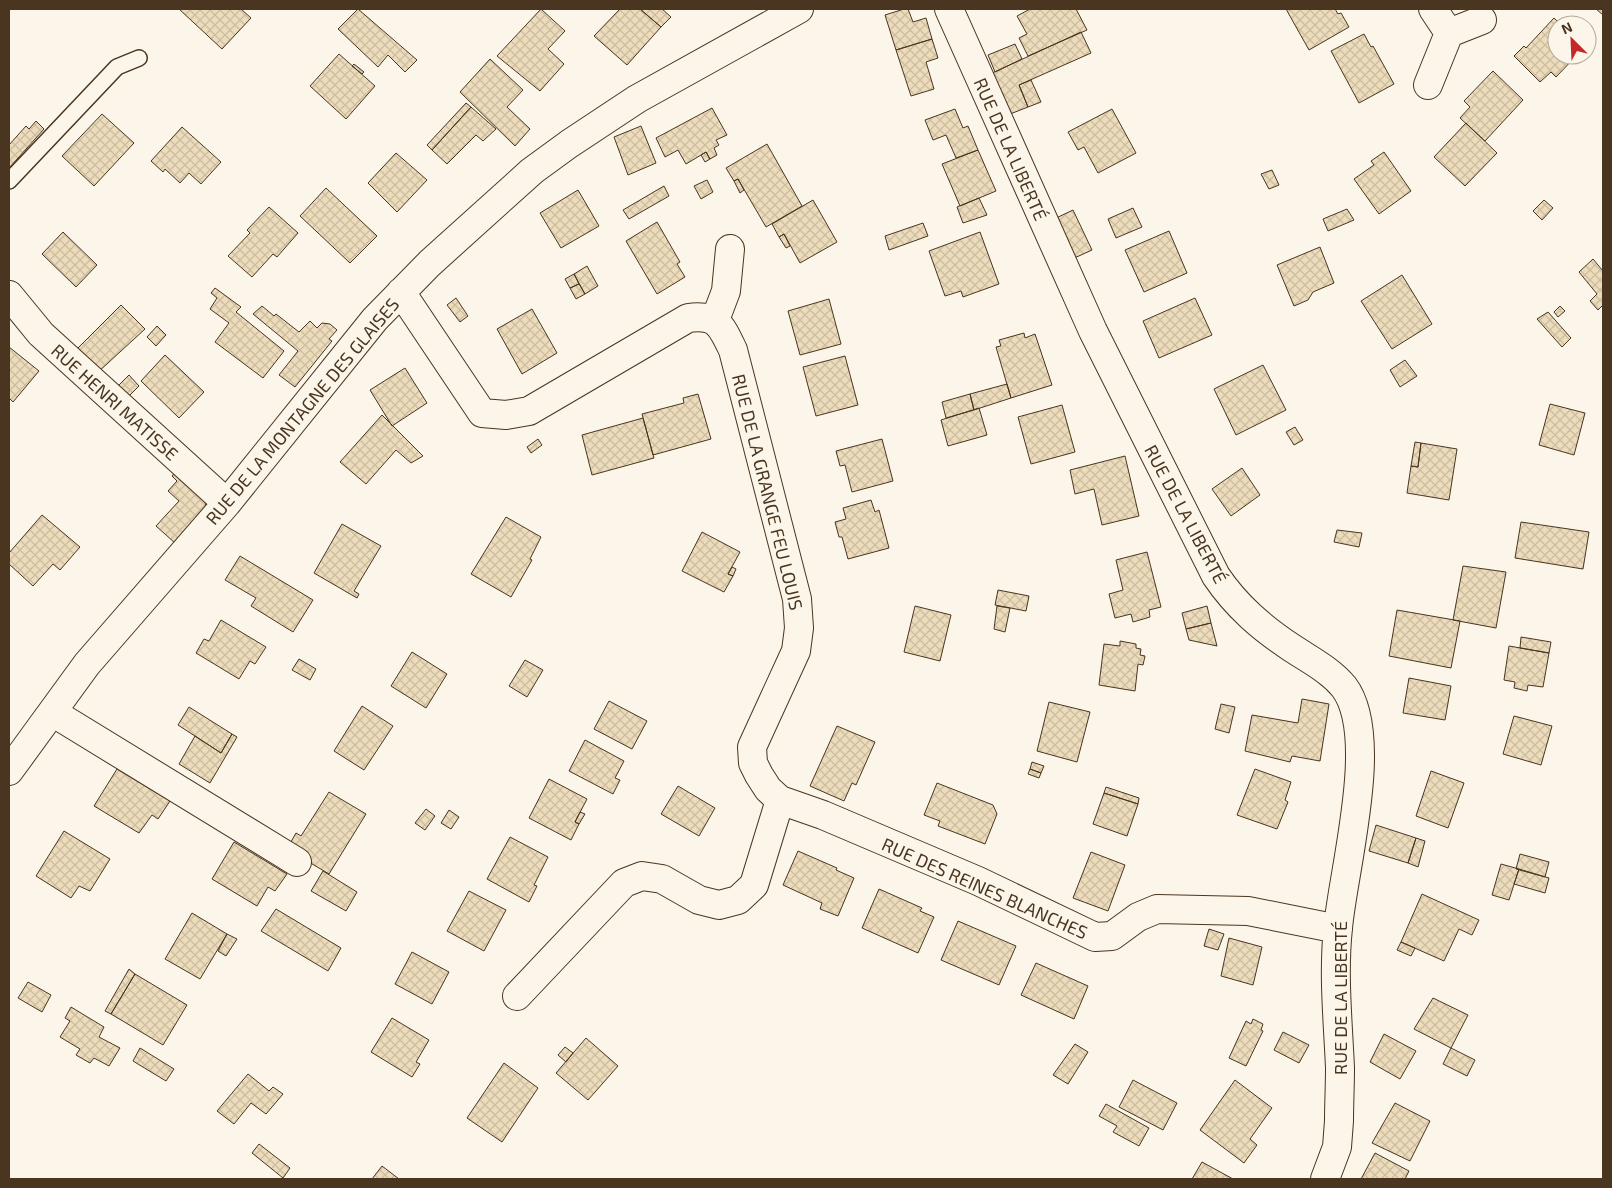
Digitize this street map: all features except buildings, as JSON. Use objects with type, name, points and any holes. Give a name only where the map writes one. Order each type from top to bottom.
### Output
[{"type":"street","name":"RUE DE LA MONTAGNE DES GLAISES","points":[[9,771],[87,664],[227,503],[375,319],[401,292],[532,172],[569,144],[638,100],[799,9]]},
{"type":"street","name":"RUE DE LA LIBERTÉ","points":[[949,9],[1093,331],[1216,576],[1229,595],[1247,615],[1327,671],[1344,688],[1353,707],[1358,731],[1359,777],[1354,834],[1338,929],[1339,1121],[1337,1147],[1325,1179]]},
{"type":"street","points":[[1433,9],[1449,33]]},
{"type":"street","points":[[1428,85],[1449,33],[1482,20]]},
{"type":"street","points":[[401,292],[482,413],[506,415],[529,411],[688,318],[702,316],[715,320],[726,291],[730,249]]},
{"type":"street","name":"RUE HENRI MATISSE","points":[[9,295],[41,334],[227,503]]},
{"type":"street","name":"RUE DE LA GRANGE FEU LOUIS","points":[[715,320],[725,333],[733,350],[797,598],[799,628],[796,651],[752,747],[753,763],[759,775],[768,789],[780,800]]},
{"type":"street","points":[[52,712],[296,862]]},
{"type":"street","points":[[517,996],[624,883],[642,876],[662,879],[699,900],[719,905],[738,900],[754,885],[780,800]]},
{"type":"street","name":"RUE DES REINES BLANCHES","points":[[780,800],[823,815],[978,881],[1095,937],[1112,936],[1138,917],[1157,909],[1248,911],[1338,929]]},
{"type":"lane","points":[[9,181],[117,67],[139,58]]}]
